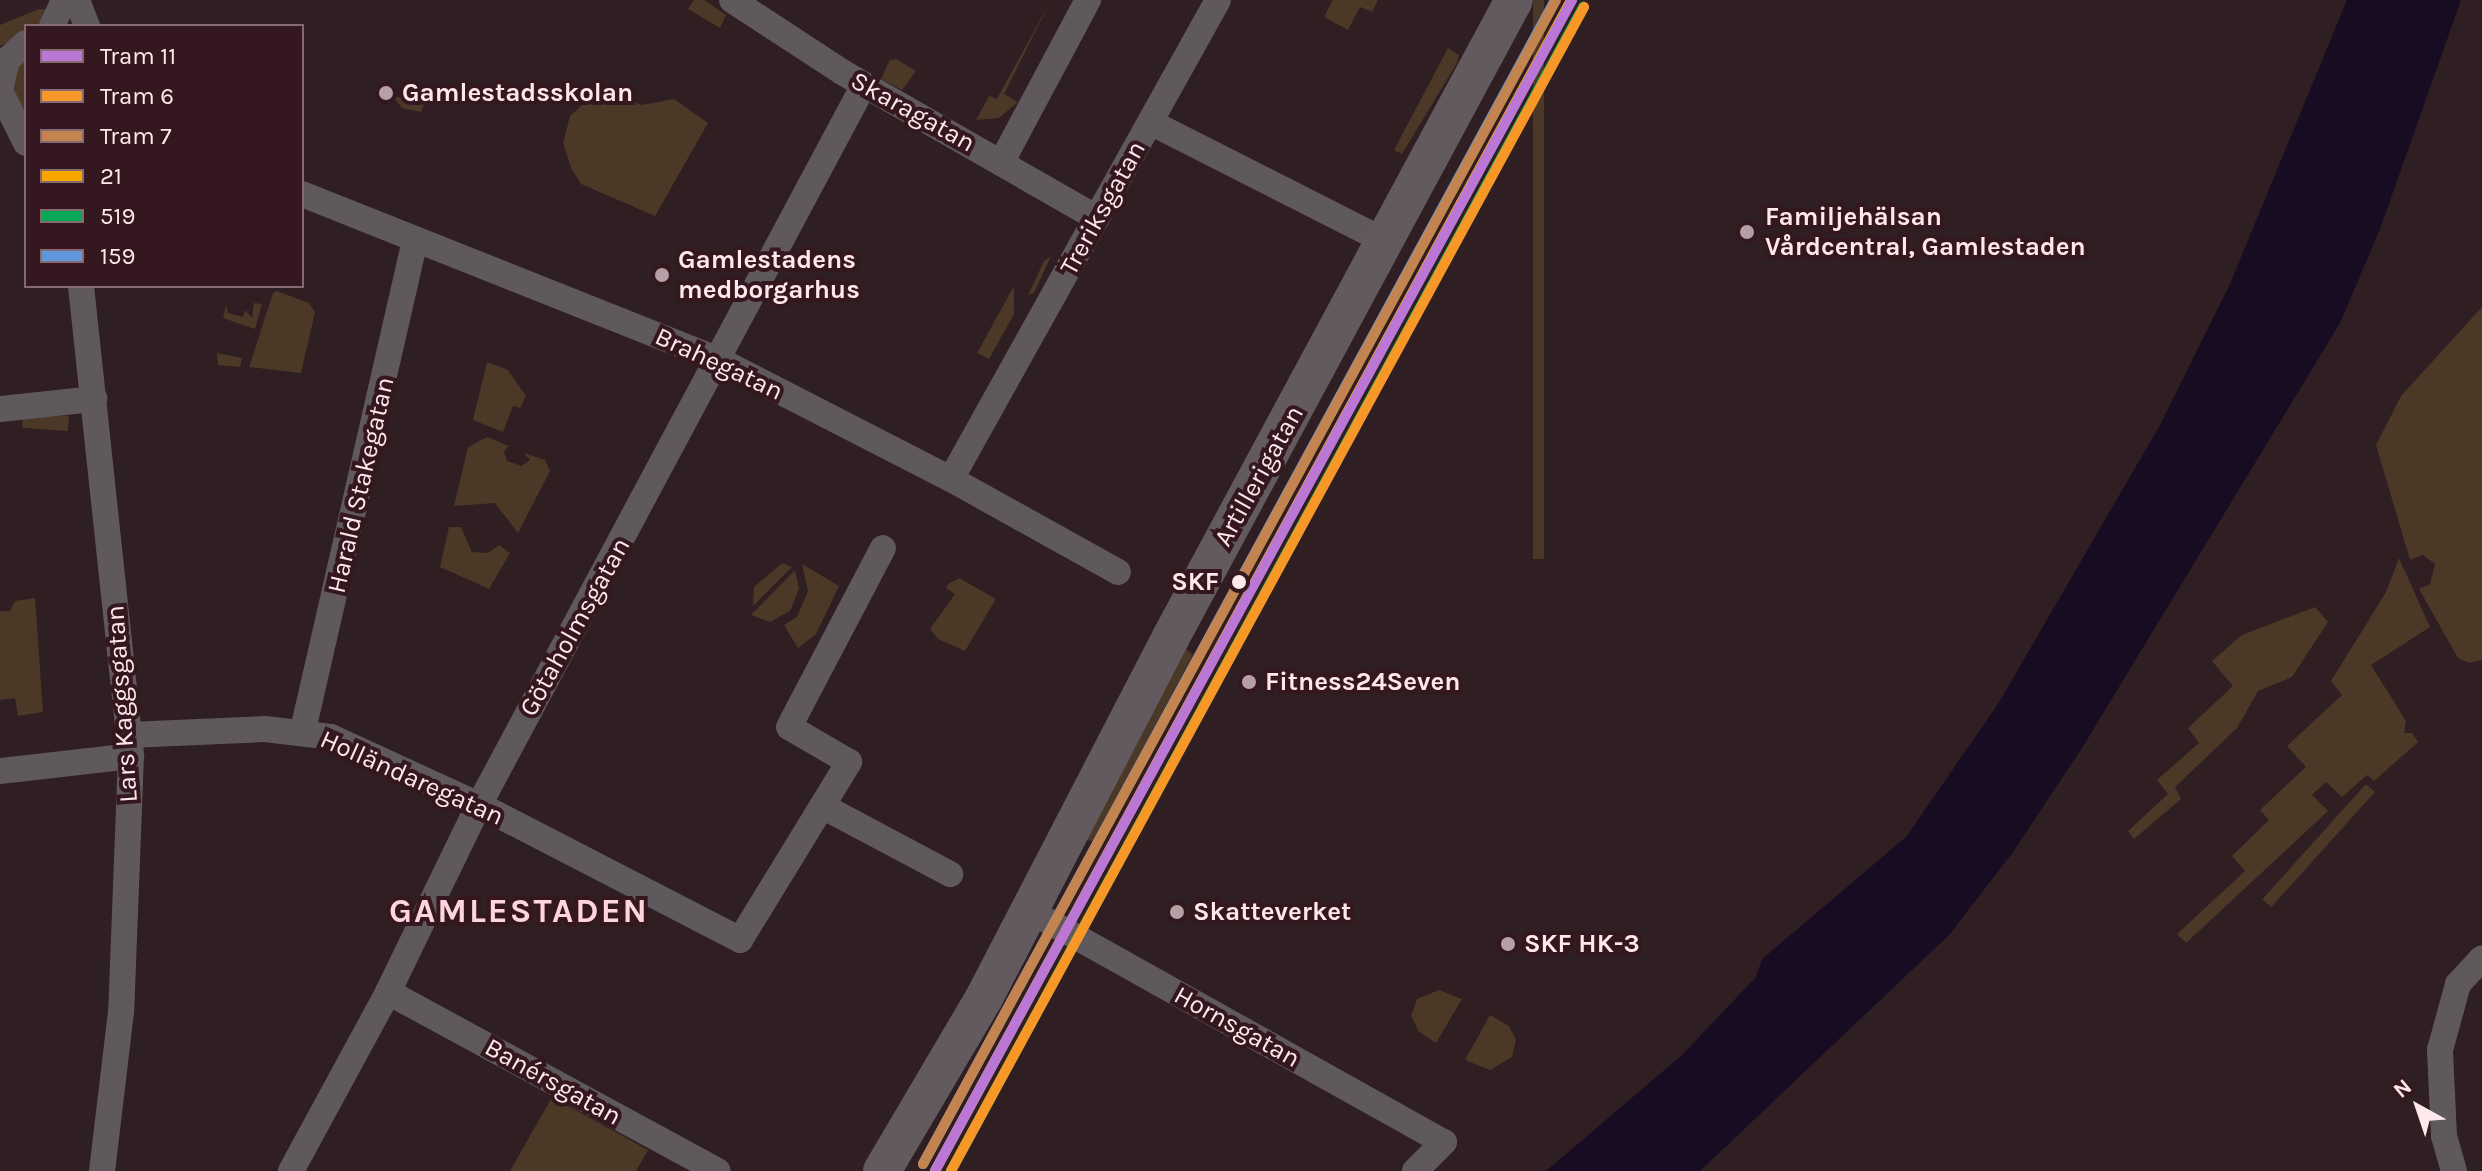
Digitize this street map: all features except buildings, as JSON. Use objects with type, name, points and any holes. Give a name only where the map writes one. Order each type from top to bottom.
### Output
[{"type":"main road","name":"Artillerigatan","points":[[882,1171],[985,996],[1383,240],[1514,0]]},
{"type":"main road","name":"Artillerigatan","points":[[910,1171],[955,1082],[985,996]]},
{"type":"street","points":[[53,24],[64,0]]},
{"type":"street","points":[[77,0],[86,24]]},
{"type":"street","name":"Skaragatan","points":[[732,0],[864,85],[1002,161],[1097,218]]},
{"type":"street","points":[[1002,161],[1088,0]]},
{"type":"street","points":[[1150,122],[1218,0]]},
{"type":"street","points":[[11,55],[1,94],[24,139]]},
{"type":"street","name":"Götaholmsgatan","points":[[291,1171],[388,992],[479,805],[864,85]]},
{"type":"street","name":"Treriksgatan","points":[[951,479],[1150,122],[1383,240]]},
{"type":"street","name":"Brahegatan","points":[[304,195],[719,360],[951,479],[1118,572]]},
{"type":"street","name":"Harald Stakegatan","points":[[303,730],[415,240]]},
{"type":"street","name":"Lars Kaggsgatan","points":[[81,288],[130,746],[121,1012],[102,1171]]},
{"type":"street","points":[[0,409],[94,399]]},
{"type":"street","points":[[883,548],[789,727],[849,762],[824,807],[950,874]]},
{"type":"street","name":"Holländaregatan","points":[[0,771],[130,746],[303,730],[331,737],[479,805],[674,910],[740,940],[824,807]]},
{"type":"street","name":"Hornsgatan","points":[[1030,911],[1444,1142],[1415,1171]]},
{"type":"street","points":[[2454,1171],[2444,1136],[2439,1077],[2443,1025],[2458,984],[2482,958]]},
{"type":"street","name":"Banérsgatan","points":[[388,992],[718,1171]]},
{"type":"street","name":"Artillerigatan","points":[[896,1171],[926,1099]]},
{"type":"shaded area","points":[[694,0],[704,0],[726,15],[720,28],[688,9]]},
{"type":"shaded area","points":[[1051,0],[1004,94],[1018,102],[999,118],[976,120],[989,96],[997,99]]},
{"type":"shaded area","points":[[1333,0],[1378,0],[1372,12],[1360,7],[1348,30],[1324,17]]},
{"type":"shaded area","points":[[1533,0],[1544,0],[1544,559],[1533,559]]},
{"type":"shaded area","points":[[2347,0],[2461,0],[2380,229],[2340,323],[2082,748],[2013,852],[1950,934],[1700,1171],[1546,1171],[1682,1055],[1756,977],[1762,959],[1906,837],[1998,704],[2160,425],[2230,284]]},
{"type":"shaded area","points":[[39,9],[48,10],[39,24],[24,24],[24,36],[0,46],[0,25]]},
{"type":"shaded area","points":[[1448,48],[1459,55],[1457,63],[1402,154],[1394,150]]},
{"type":"shaded area","points":[[24,55],[24,122],[12,97],[16,61]]},
{"type":"shaded area","points":[[896,59],[916,71],[902,90],[881,79],[890,60]]},
{"type":"shaded area","points":[[429,92],[421,112],[402,108],[394,98]]},
{"type":"shaded area","points":[[609,94],[642,105],[674,99],[708,123],[655,216],[581,184],[571,168],[563,143],[570,116],[590,98]]},
{"type":"shaded area","points":[[1051,256],[1034,293],[1028,295],[1044,261]]},
{"type":"shaded area","points":[[1014,286],[1014,314],[989,359],[977,353]]},
{"type":"shaded area","points":[[277,291],[309,303],[315,312],[301,373],[249,367],[273,293]]},
{"type":"shaded area","points":[[254,303],[262,304],[255,329],[223,318],[226,305],[228,313],[243,317],[245,310],[252,318]]},
{"type":"shaded area","points":[[2482,307],[2482,660],[2469,663],[2458,658],[2419,589],[2430,584],[2435,564],[2423,555],[2410,560],[2376,445],[2401,396]]},
{"type":"shaded area","points":[[217,353],[242,358],[240,367],[218,365]]},
{"type":"shaded area","points":[[487,362],[508,370],[526,396],[520,408],[513,406],[503,432],[473,420]]},
{"type":"shaded area","points":[[23,413],[69,416],[68,431],[22,428]]},
{"type":"shaded area","points":[[487,437],[509,446],[504,451],[507,461],[521,466],[530,460],[524,453],[545,460],[550,471],[518,533],[495,503],[454,506],[468,447]]},
{"type":"shaded area","points":[[449,527],[461,527],[472,552],[488,553],[499,545],[510,553],[489,589],[440,567]]},
{"type":"shaded area","points":[[2399,558],[2430,627],[2371,665],[2406,721],[2404,733],[2412,733],[2418,742],[2374,781],[2367,775],[2342,797],[2326,782],[2312,795],[2328,811],[2186,943],[2177,934],[2245,871],[2232,856],[2269,820],[2260,810],[2306,767],[2287,746],[2342,695],[2331,681],[2386,592]]},
{"type":"shaded area","points":[[782,563],[792,567],[753,606],[754,587]]},
{"type":"shaded area","points":[[802,564],[839,586],[816,634],[798,648],[784,625],[797,617],[808,591]]},
{"type":"shaded area","points":[[795,570],[799,589],[790,611],[770,622],[751,615]]},
{"type":"shaded area","points":[[959,578],[996,599],[965,651],[938,639],[930,629],[955,594],[946,588],[948,584]]},
{"type":"shaded area","points":[[35,598],[43,712],[18,716],[15,698],[0,700],[0,611],[10,611],[15,601]]},
{"type":"shaded area","points":[[2315,607],[2328,622],[2292,677],[2258,691],[2237,728],[2175,787],[2181,799],[2134,839],[2128,831],[2168,794],[2157,780],[2199,743],[2188,728],[2233,686],[2212,661],[2242,635]]},
{"type":"shaded area","points":[[1186,649],[1193,655],[1093,841],[1085,840]]},
{"type":"shaded area","points":[[2366,784],[2375,792],[2271,907],[2262,899]]},
{"type":"shaded area","points":[[1439,990],[1462,999],[1436,1043],[1419,1032],[1411,1016],[1417,999]]},
{"type":"shaded area","points":[[1490,1015],[1509,1026],[1516,1040],[1512,1057],[1490,1070],[1465,1060]]},
{"type":"shaded area","points":[[552,1097],[648,1150],[636,1171],[510,1171]]},
{"type":"tram line","name":"7","points":[[923,1164],[1556,0]]},
{"type":"tram line","name":"11","points":[[935,1171],[1572,0]]},
{"type":"tram line","name":"6","points":[[951,1171],[1584,7]]},
{"type":"transit line","name":"159","points":[[923,1164],[1555,0]]},
{"type":"transit line","name":"21","points":[[935,1171],[1571,0]]},
{"type":"transit line","name":"519","points":[[951,1171],[1583,7]]},
{"type":"place","name":"Gamlestadsskolan","points":[[386,93]]},
{"type":"place","name":"Familjehälsan Vårdcentral, Gamlestaden","points":[[1747,232]]},
{"type":"place","name":"Gamlestadens medborgarhus","points":[[662,275]]},
{"type":"place","name":"SKF","points":[[1239,582]]},
{"type":"place","name":"Fitness24Seven","points":[[1249,682]]},
{"type":"place","name":"Skatteverket","points":[[1177,912]]},
{"type":"place","name":"SKF HK-3","points":[[1508,944]]},
{"type":"district","name":"GAMLESTADEN","points":[[519,912]]}]
